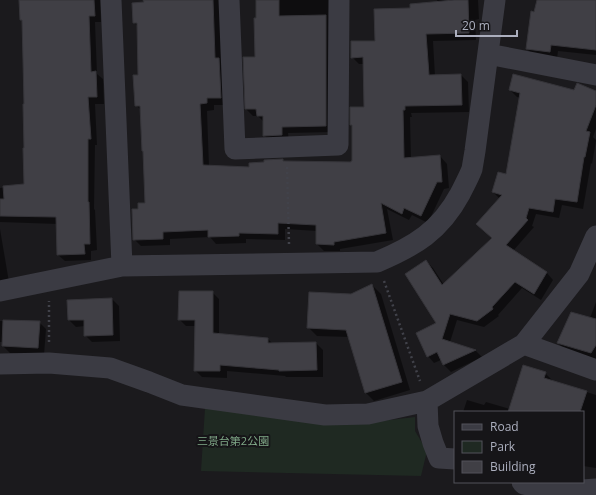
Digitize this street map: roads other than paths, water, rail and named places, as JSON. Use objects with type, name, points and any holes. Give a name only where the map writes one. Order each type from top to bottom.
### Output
[{"type":"street","points":[[111,0],[122,266]]},
{"type":"street","points":[[230,0],[235,149],[338,145],[339,0]]},
{"type":"street","points":[[0,291],[122,266],[377,262],[410,246],[429,233],[445,218],[456,202],[472,169],[476,151],[495,0]]},
{"type":"street","points":[[488,54],[596,76]]},
{"type":"street","points":[[0,364],[49,363],[110,368],[182,395],[325,415],[368,414],[427,401],[524,344],[579,274],[596,236]]},
{"type":"street","points":[[524,344],[596,370]]},
{"type":"street","points":[[427,401],[428,426],[439,458],[454,459]]},
{"type":"street","points":[[523,483],[555,492],[596,489]]},
{"type":"park label","name":"三景台第2公園","points":[[233,441]]}]
